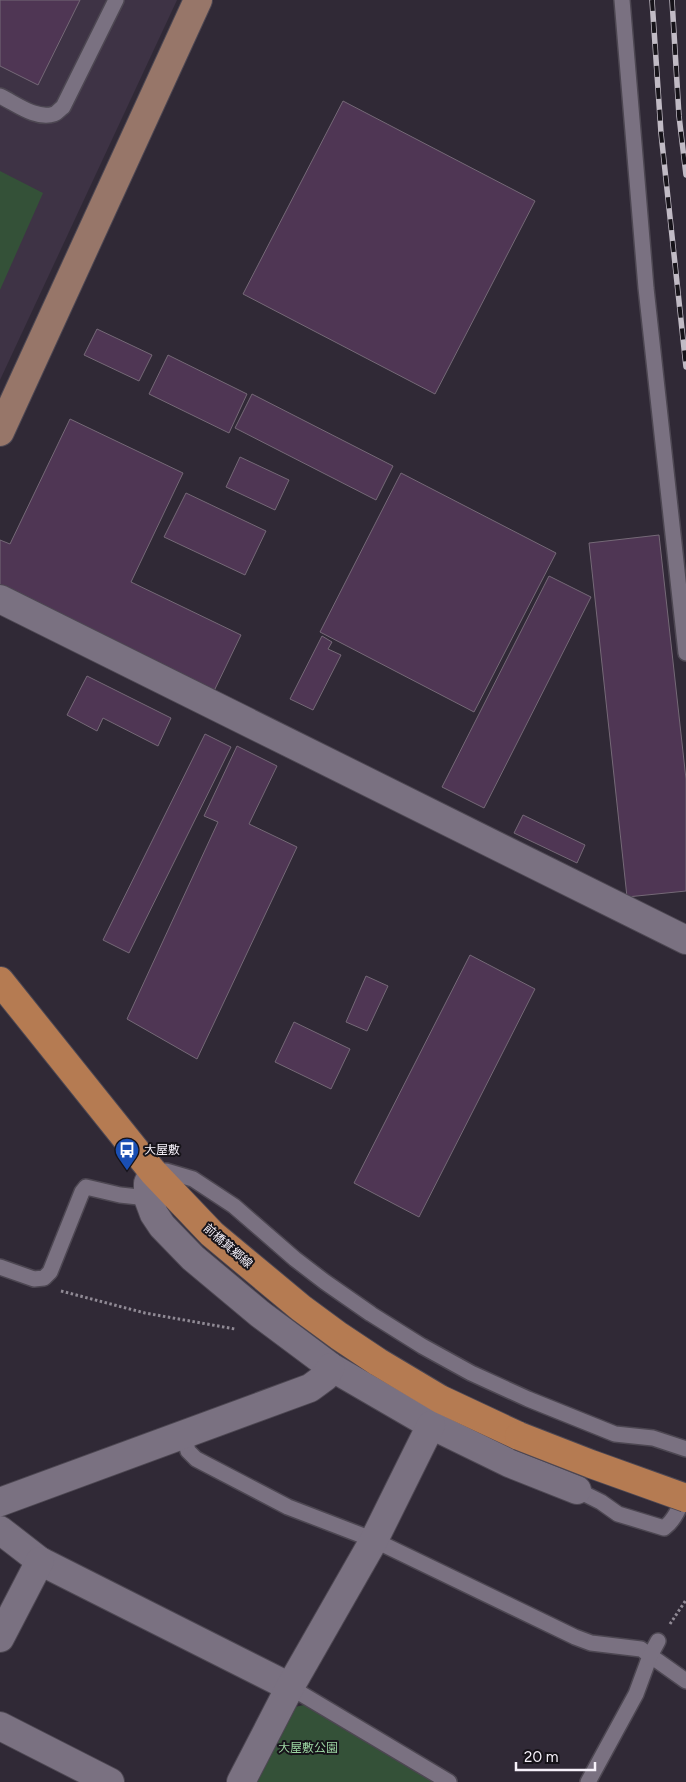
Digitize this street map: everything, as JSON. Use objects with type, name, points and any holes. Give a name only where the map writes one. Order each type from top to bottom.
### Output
[{"type":"main road","name":"前橋箕郷線","points":[[0,981],[150,1185],[301,1308],[378,1362],[440,1398],[519,1436],[686,1498]]},
{"type":"street","points":[[0,432],[198,0]]},
{"type":"street","points":[[0,599],[686,940]]},
{"type":"street","points":[[150,1185],[154,1214],[177,1244],[272,1323],[331,1367],[431,1425],[509,1463],[577,1490]]},
{"type":"street","points":[[0,1502],[310,1388],[325,1376],[331,1367]]},
{"type":"street","points":[[241,1782],[290,1687],[374,1540],[431,1425]]},
{"type":"street","points":[[0,1530],[40,1560],[290,1687]]},
{"type":"street","points":[[0,1638],[40,1560]]},
{"type":"street","points":[[0,1726],[110,1782]]},
{"type":"lane","points":[[0,96],[33,113],[55,114],[63,107],[116,0]]},
{"type":"lane","points":[[622,0],[646,288],[686,654]]},
{"type":"lane","points":[[0,1267],[34,1279],[44,1278],[50,1272],[82,1192],[86,1188],[120,1195],[150,1185],[166,1170],[193,1178],[239,1210],[295,1259],[325,1282],[393,1328],[472,1373],[528,1399],[615,1434],[653,1438],[686,1449]]},
{"type":"lane","points":[[184,1434],[188,1451],[196,1459],[288,1507],[374,1540],[575,1637],[591,1643],[641,1649],[686,1681]]},
{"type":"lane","points":[[577,1490],[602,1502],[618,1514],[664,1528],[671,1523],[678,1511],[686,1490]]},
{"type":"lane","points":[[588,1782],[636,1694],[650,1656],[658,1641]]},
{"type":"lane","points":[[290,1687],[449,1782]]},
{"type":"path","points":[[44,1278],[47,1285],[53,1289],[145,1313],[252,1332],[266,1330],[272,1323]]},
{"type":"path","points":[[658,1641],[686,1600]]},
{"type":"shaded area","points":[[0,0],[177,0],[0,380]]},
{"type":"green space","points":[[0,171],[43,193],[0,290]]},
{"type":"green space","name":"大屋敷公園","points":[[304,1705],[433,1782],[253,1782],[290,1708]]},
{"type":"building","points":[[0,0],[80,0],[38,85],[0,66]]},
{"type":"building","points":[[343,101],[535,201],[435,394],[243,294]]},
{"type":"building","points":[[97,329],[152,355],[139,381],[84,355]]},
{"type":"building","points":[[168,355],[247,394],[229,433],[149,394]]},
{"type":"building","points":[[252,394],[393,466],[376,500],[235,428]]},
{"type":"building","points":[[70,419],[183,473],[131,582],[241,635],[214,691],[0,589],[0,540],[10,544]]},
{"type":"building","points":[[240,457],[289,480],[275,510],[226,487]]},
{"type":"building","points":[[401,473],[556,553],[474,712],[320,632]]},
{"type":"building","points":[[186,493],[266,531],[245,575],[164,537]]},
{"type":"building","points":[[659,535],[686,779],[686,891],[627,897],[589,543]]},
{"type":"building","points":[[549,576],[591,597],[484,808],[442,787]]},
{"type":"building","points":[[322,636],[332,642],[328,649],[341,655],[313,710],[290,699]]},
{"type":"building","points":[[87,676],[171,718],[158,746],[103,718],[97,731],[67,715]]},
{"type":"building","points":[[205,734],[231,747],[129,953],[103,940]]},
{"type":"building","points":[[237,746],[277,766],[249,824],[297,847],[197,1059],[127,1019],[218,822],[204,816]]},
{"type":"building","points":[[523,815],[585,845],[577,863],[514,833]]},
{"type":"building","points":[[470,955],[535,989],[419,1217],[354,1183]]},
{"type":"building","points":[[366,976],[388,986],[367,1031],[346,1022]]},
{"type":"building","points":[[294,1022],[350,1049],[331,1089],[275,1062]]},
{"type":"railway","points":[[652,0],[661,133],[686,367]]},
{"type":"railway","points":[[672,0],[679,116],[686,175]]},
{"type":"place","name":"大屋敷","points":[[127,1171]]}]
